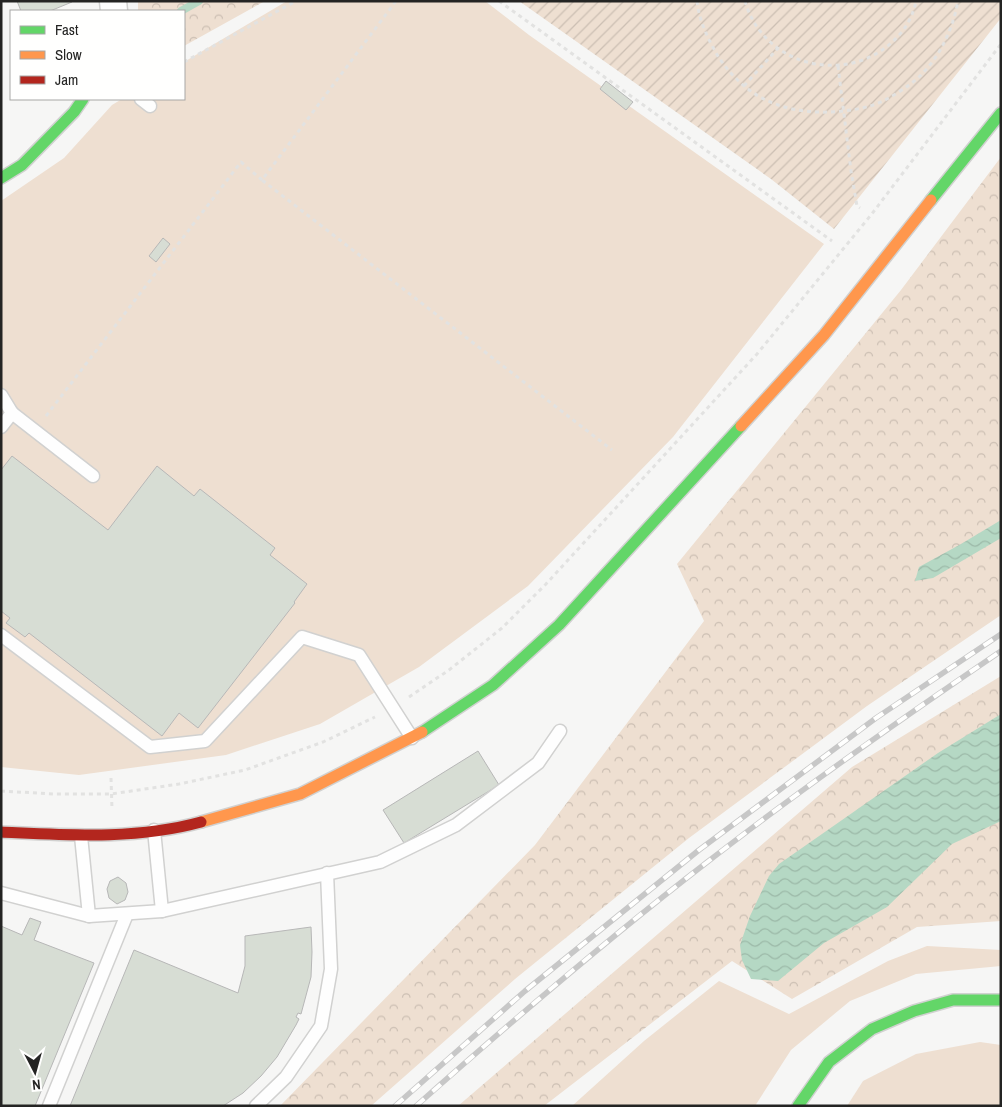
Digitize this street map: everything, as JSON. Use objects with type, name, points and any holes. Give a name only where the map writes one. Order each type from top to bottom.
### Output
[{"type":"main road","points":[[1,178],[22,165],[74,112],[82,100]]},
{"type":"main road","points":[[1,832],[81,836],[115,835],[183,827],[300,794],[412,738],[492,685],[559,626],[824,335],[1001,113]]},
{"type":"main road","points":[[798,1106],[829,1062],[872,1029],[914,1011],[953,1000],[1001,1000]]},
{"type":"lane","points":[[1,395],[12,413],[93,476]]},
{"type":"lane","points":[[1,427],[12,413]]},
{"type":"lane","points":[[1,635],[150,747],[205,741],[302,637],[359,655],[412,738]]},
{"type":"lane","points":[[1,893],[89,916],[127,914],[162,911],[380,862],[456,825],[538,763],[560,731]]},
{"type":"lane","points":[[154,830],[162,911]]},
{"type":"lane","points":[[81,836],[89,916]]},
{"type":"lane","points":[[256,1106],[286,1077],[321,1026],[331,969],[327,873]]},
{"type":"lane","points":[[49,1106],[127,914]]},
{"type":"path","points":[[185,61],[296,1]]},
{"type":"path","points":[[262,180],[396,1]]},
{"type":"path","points":[[499,1],[832,241]]},
{"type":"path","points":[[697,1],[698,14],[709,41],[723,64],[744,86],[764,98],[788,108],[815,112],[871,106],[894,94],[921,75],[938,53],[952,26],[958,1]]},
{"type":"path","points":[[745,1],[753,20],[762,34],[778,48],[797,59],[814,64],[838,66],[860,61],[876,54],[893,42],[904,30],[914,13],[916,1]]},
{"type":"path","points":[[1,791],[54,794],[111,794],[179,784],[244,770],[323,742],[393,708],[449,670],[502,628],[553,577],[757,354],[871,215],[1001,44]]},
{"type":"path","points":[[744,86],[778,48]]},
{"type":"path","points":[[838,66],[853,185],[857,206],[860,208]]},
{"type":"path","points":[[34,430],[241,162],[612,450]]},
{"type":"green space","points":[[138,1],[265,1],[185,45],[185,10],[138,10]]},
{"type":"green space","points":[[287,1],[485,1],[529,35],[824,244],[673,437],[528,586],[419,667],[320,724],[226,755],[79,775],[1,767],[1,201],[64,158],[112,105],[120,100],[185,100],[185,61]]},
{"type":"green space","points":[[519,1],[1001,1],[1001,18],[834,229],[771,179]]},
{"type":"green space","points":[[1001,157],[1001,615],[867,706],[689,838],[515,979],[371,1106],[280,1106],[535,845],[704,621],[677,564],[901,290]]},
{"type":"green space","points":[[1001,676],[1001,921],[917,927],[792,999],[732,961],[544,1106],[458,1106],[852,767]]},
{"type":"green space","points":[[927,946],[1001,950],[1001,966],[916,974],[850,1001],[791,1050],[755,1106],[572,1106],[644,1041],[719,981],[789,1014],[888,961]]},
{"type":"green space","points":[[980,1042],[1001,1045],[1001,1106],[847,1106],[863,1081],[916,1054]]},
{"type":"water","points":[[1001,520],[1001,538],[933,578],[915,581],[919,567]]},
{"type":"water","points":[[1001,714],[1001,821],[952,844],[887,907],[824,943],[778,981],[751,979],[742,960],[740,945],[750,916],[769,876],[779,864],[938,753]]},
{"type":"building","points":[[17,1],[72,1],[52,10],[21,10]]},
{"type":"building","points":[[606,81],[633,102],[626,110],[600,89]]},
{"type":"building","points":[[163,238],[170,244],[156,262],[149,256]]},
{"type":"building","points":[[12,456],[108,530],[157,466],[194,496],[200,489],[275,548],[270,555],[307,584],[295,603],[198,728],[179,713],[162,736],[29,633],[25,637],[6,623],[10,618],[1,611],[1,470]]},
{"type":"building","points":[[478,751],[499,785],[404,843],[383,810]]},
{"type":"building","points":[[118,877],[126,883],[128,892],[125,900],[117,904],[109,898],[107,889],[110,881]]},
{"type":"building","points":[[30,918],[41,922],[34,940],[94,963],[35,1106],[1,1106],[1,926],[22,935]]},
{"type":"building","points":[[311,927],[311,977],[301,1014],[298,1013],[296,1017],[299,1019],[277,1057],[243,1093],[223,1106],[70,1106],[134,950],[238,993],[245,966],[245,936]]},
{"type":"waterway","points":[[183,10],[199,1]]},
{"type":"railway","points":[[395,1106],[525,991],[699,850],[876,718],[1001,634]]},
{"type":"railway","points":[[416,1106],[559,982],[706,863],[778,808],[1001,651]]},
{"type":"traffic: fast","points":[[1,178],[22,165],[74,112],[82,100]]},
{"type":"traffic: fast","points":[[931,200],[1001,113]]},
{"type":"traffic: fast","points":[[422,732],[493,685],[559,625],[741,426]]},
{"type":"traffic: fast","points":[[798,1106],[829,1062],[872,1029],[914,1011],[953,1000],[1001,1000]]},
{"type":"traffic: slow","points":[[741,426],[824,335],[931,200]]},
{"type":"traffic: slow","points":[[201,822],[300,794],[422,732]]},
{"type":"traffic: jam","points":[[1,832],[77,835],[127,834],[152,832],[201,822]]}]
